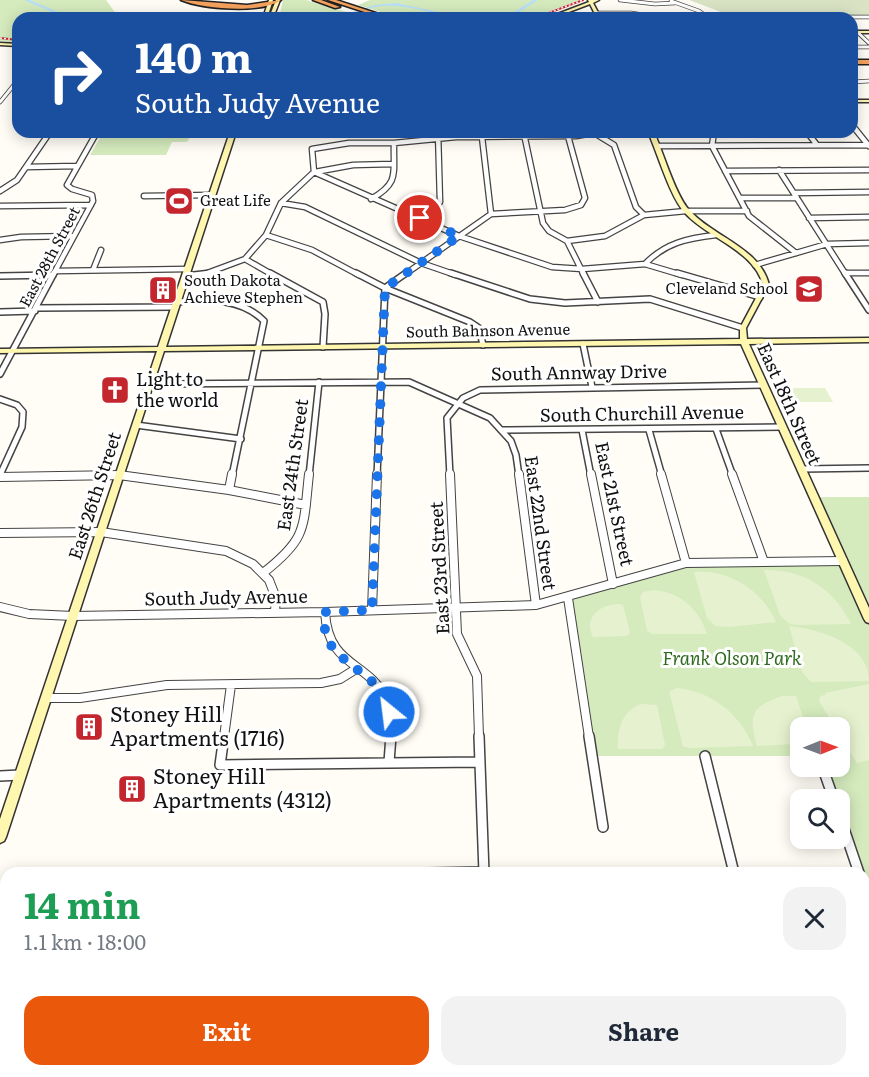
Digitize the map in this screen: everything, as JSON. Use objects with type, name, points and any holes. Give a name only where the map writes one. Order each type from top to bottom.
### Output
[{"type":"highway","points":[[184,0],[258,5],[270,8]]},
{"type":"highway","points":[[191,0],[270,8],[278,0]]},
{"type":"highway","points":[[316,0],[356,12]]},
{"type":"highway","points":[[331,0],[364,12]]},
{"type":"street","points":[[564,12],[597,0]]},
{"type":"street","points":[[620,0],[655,4],[675,3]]},
{"type":"street","points":[[669,0],[700,12]]},
{"type":"street","points":[[591,1],[597,12]]},
{"type":"street","points":[[0,102],[12,87]]},
{"type":"street","points":[[858,132],[869,145]]},
{"type":"street","points":[[0,191],[14,183],[46,138]]},
{"type":"street","points":[[26,167],[77,166],[93,138]]},
{"type":"street","name":"East 26th Street","points":[[0,837],[231,138]]},
{"type":"street","points":[[314,172],[312,149],[350,143],[394,143],[460,138]]},
{"type":"street","points":[[482,138],[491,214]]},
{"type":"street","points":[[525,138],[545,227],[567,242],[598,302]]},
{"type":"street","points":[[385,288],[491,214],[572,209],[585,200],[569,138]]},
{"type":"street","points":[[604,138],[614,145],[636,207],[644,215]]},
{"type":"street","points":[[314,172],[370,199],[459,236],[552,267],[582,269],[645,264],[760,297],[766,282],[754,265],[686,211],[654,138]]},
{"type":"street","points":[[713,138],[712,146],[747,211],[758,225],[796,253]]},
{"type":"street","points":[[812,138],[817,145]]},
{"type":"street","points":[[420,218],[434,210],[440,202],[438,139]]},
{"type":"street","points":[[370,199],[390,186],[394,143]]},
{"type":"street","points":[[657,146],[869,145]]},
{"type":"street","points":[[0,276],[93,270],[209,274],[245,259],[266,235],[281,203],[314,172],[353,165],[393,164]]},
{"type":"street","name":"East 28th Street","points":[[0,374],[94,197],[72,189],[67,184],[77,166]]},
{"type":"street","points":[[779,170],[868,306]]},
{"type":"street","points":[[725,171],[869,170]]},
{"type":"street","points":[[741,198],[869,192]]},
{"type":"street","points":[[144,196],[212,195]]},
{"type":"street","points":[[281,203],[305,207],[421,263],[530,299],[565,303],[650,299],[743,328]]},
{"type":"street","points":[[0,206],[91,205]]},
{"type":"street","points":[[567,242],[605,236],[644,215],[686,211],[747,211]]},
{"type":"street","points":[[809,218],[869,217]]},
{"type":"street","points":[[266,235],[292,241],[385,288],[473,324],[482,334],[483,345]]},
{"type":"street","points":[[645,264],[652,256],[675,241],[716,235]]},
{"type":"street","points":[[0,240],[21,237],[74,236]]},
{"type":"street","points":[[754,265],[827,244],[869,243]]},
{"type":"street","points":[[93,270],[101,250]]},
{"type":"street","points":[[245,259],[322,302],[326,314],[323,347]]},
{"type":"street","points":[[845,273],[869,273]]},
{"type":"street","points":[[372,610],[385,288]]},
{"type":"street","name":"East 18th Street","points":[[760,297],[743,328],[744,342],[869,618]]},
{"type":"street","points":[[0,312],[227,302],[242,306],[264,321],[229,490]]},
{"type":"street","name":"South Bahnson Avenue","points":[[0,351],[869,340]]},
{"type":"street","points":[[583,344],[592,387]]},
{"type":"street","name":"East 24th Street","points":[[263,573],[291,552],[303,525],[319,382]]},
{"type":"street","points":[[150,384],[409,382],[456,402]]},
{"type":"street","name":"South Annway Drive","points":[[456,402],[471,392],[488,389],[764,385]]},
{"type":"street","points":[[0,399],[18,405],[23,412],[22,427],[0,476],[119,476],[229,490],[306,505]]},
{"type":"street","name":"East 22nd Street","points":[[456,402],[490,418],[511,441],[516,455],[536,605]]},
{"type":"street","name":"East 23rd Street","points":[[456,402],[447,418],[456,609],[460,644],[477,676],[484,867]]},
{"type":"street","points":[[136,424],[241,439]]},
{"type":"street","name":"South Churchill Avenue","points":[[501,430],[783,427]]},
{"type":"street","points":[[716,429],[764,562]]},
{"type":"street","name":"East 21st Street","points":[[582,430],[614,584]]},
{"type":"street","points":[[649,430],[686,563]]},
{"type":"street","points":[[802,469],[869,468]]},
{"type":"street","points":[[0,533],[101,532],[226,551],[241,556],[263,573],[274,588],[276,598],[274,611]]},
{"type":"street","name":"South Judy Avenue","points":[[0,607],[29,614],[73,615],[325,612],[536,605],[686,563],[843,561]]},
{"type":"street","name":"East 22nd Street","points":[[567,598],[603,827]]},
{"type":"street","points":[[325,612],[324,624],[329,642],[380,691],[389,704],[389,762]]},
{"type":"street","points":[[46,698],[100,696],[167,685],[321,683],[340,679],[356,669]]},
{"type":"street","points":[[231,685],[220,765],[479,762]]},
{"type":"street","points":[[705,756],[733,867]]},
{"type":"street","points":[[0,776],[20,776]]},
{"type":"street","points":[[850,847],[857,867]]},
{"type":"green space","points":[[0,0],[106,0],[115,12],[12,12],[12,42],[0,41]]},
{"type":"green space","points":[[283,0],[306,0],[347,12],[280,12]]},
{"type":"green space","points":[[370,0],[580,0],[547,12],[381,12],[358,5]]},
{"type":"green space","points":[[689,0],[869,0],[869,15],[858,15],[858,12],[721,12]]},
{"type":"green space","points":[[100,138],[190,138],[187,142],[172,142],[166,155],[90,155]]},
{"type":"green space","points":[[787,388],[825,388],[833,402],[793,402]]},
{"type":"green space","name":"Frank Olson Park","points":[[819,497],[869,497],[869,867],[857,867],[850,846],[850,789],[830,789],[826,777],[850,777],[850,717],[790,717],[790,756],[592,756],[568,598],[686,563],[843,560]]},
{"type":"green space","points":[[764,570],[805,577],[827,591],[851,624],[796,625],[788,623],[780,615]]},
{"type":"green space","points":[[694,572],[720,574],[743,584],[762,600],[776,622],[729,627],[715,626],[707,618]]},
{"type":"green space","points":[[655,590],[673,595],[688,604],[699,617],[707,634],[653,634],[647,631],[640,597],[643,592]]},
{"type":"green space","points":[[623,605],[630,632],[627,636],[593,637],[590,623],[595,613],[606,606]]},
{"type":"green space","points":[[789,626],[840,640],[861,657],[867,668],[869,681],[811,682],[802,672]]},
{"type":"green space","points":[[869,684],[869,760],[857,763],[850,752],[850,717],[829,717],[819,701],[820,696],[826,695],[825,693]]},
{"type":"green space","points":[[677,688],[701,694],[723,706],[740,724],[753,746],[689,748],[683,746],[670,695],[670,691]]},
{"type":"green space","points":[[782,696],[796,696],[803,717],[790,717],[790,744],[757,746],[753,719],[759,708]]},
{"type":"green space","points":[[640,704],[657,705],[665,745],[662,749],[618,749],[618,735],[624,717]]},
{"type":"waterway","points":[[26,0],[55,12]]},
{"type":"waterway","points":[[517,12],[536,0]]},
{"type":"waterway","points":[[356,12],[375,6],[396,4],[434,12]]},
{"type":"railway","points":[[551,12],[583,0]]},
{"type":"railway","points":[[0,38],[12,39]]},
{"type":"place","name":"Great Life","points":[[179,201]]},
{"type":"place","name":"Cleveland School","points":[[809,289]]},
{"type":"place","name":"South Dakota Achieve Stephen","points":[[163,290]]},
{"type":"place","name":"Light to the world","points":[[115,390]]},
{"type":"place","name":"Stoney Hill Apartments (1716)","points":[[89,727]]},
{"type":"place","name":"Stoney Hill Apartments (4312)","points":[[132,789]]},
{"type":"route","points":[[389,712],[386,697],[329,642],[324,624],[325,612],[372,610],[385,288],[459,236],[420,218]]}]
